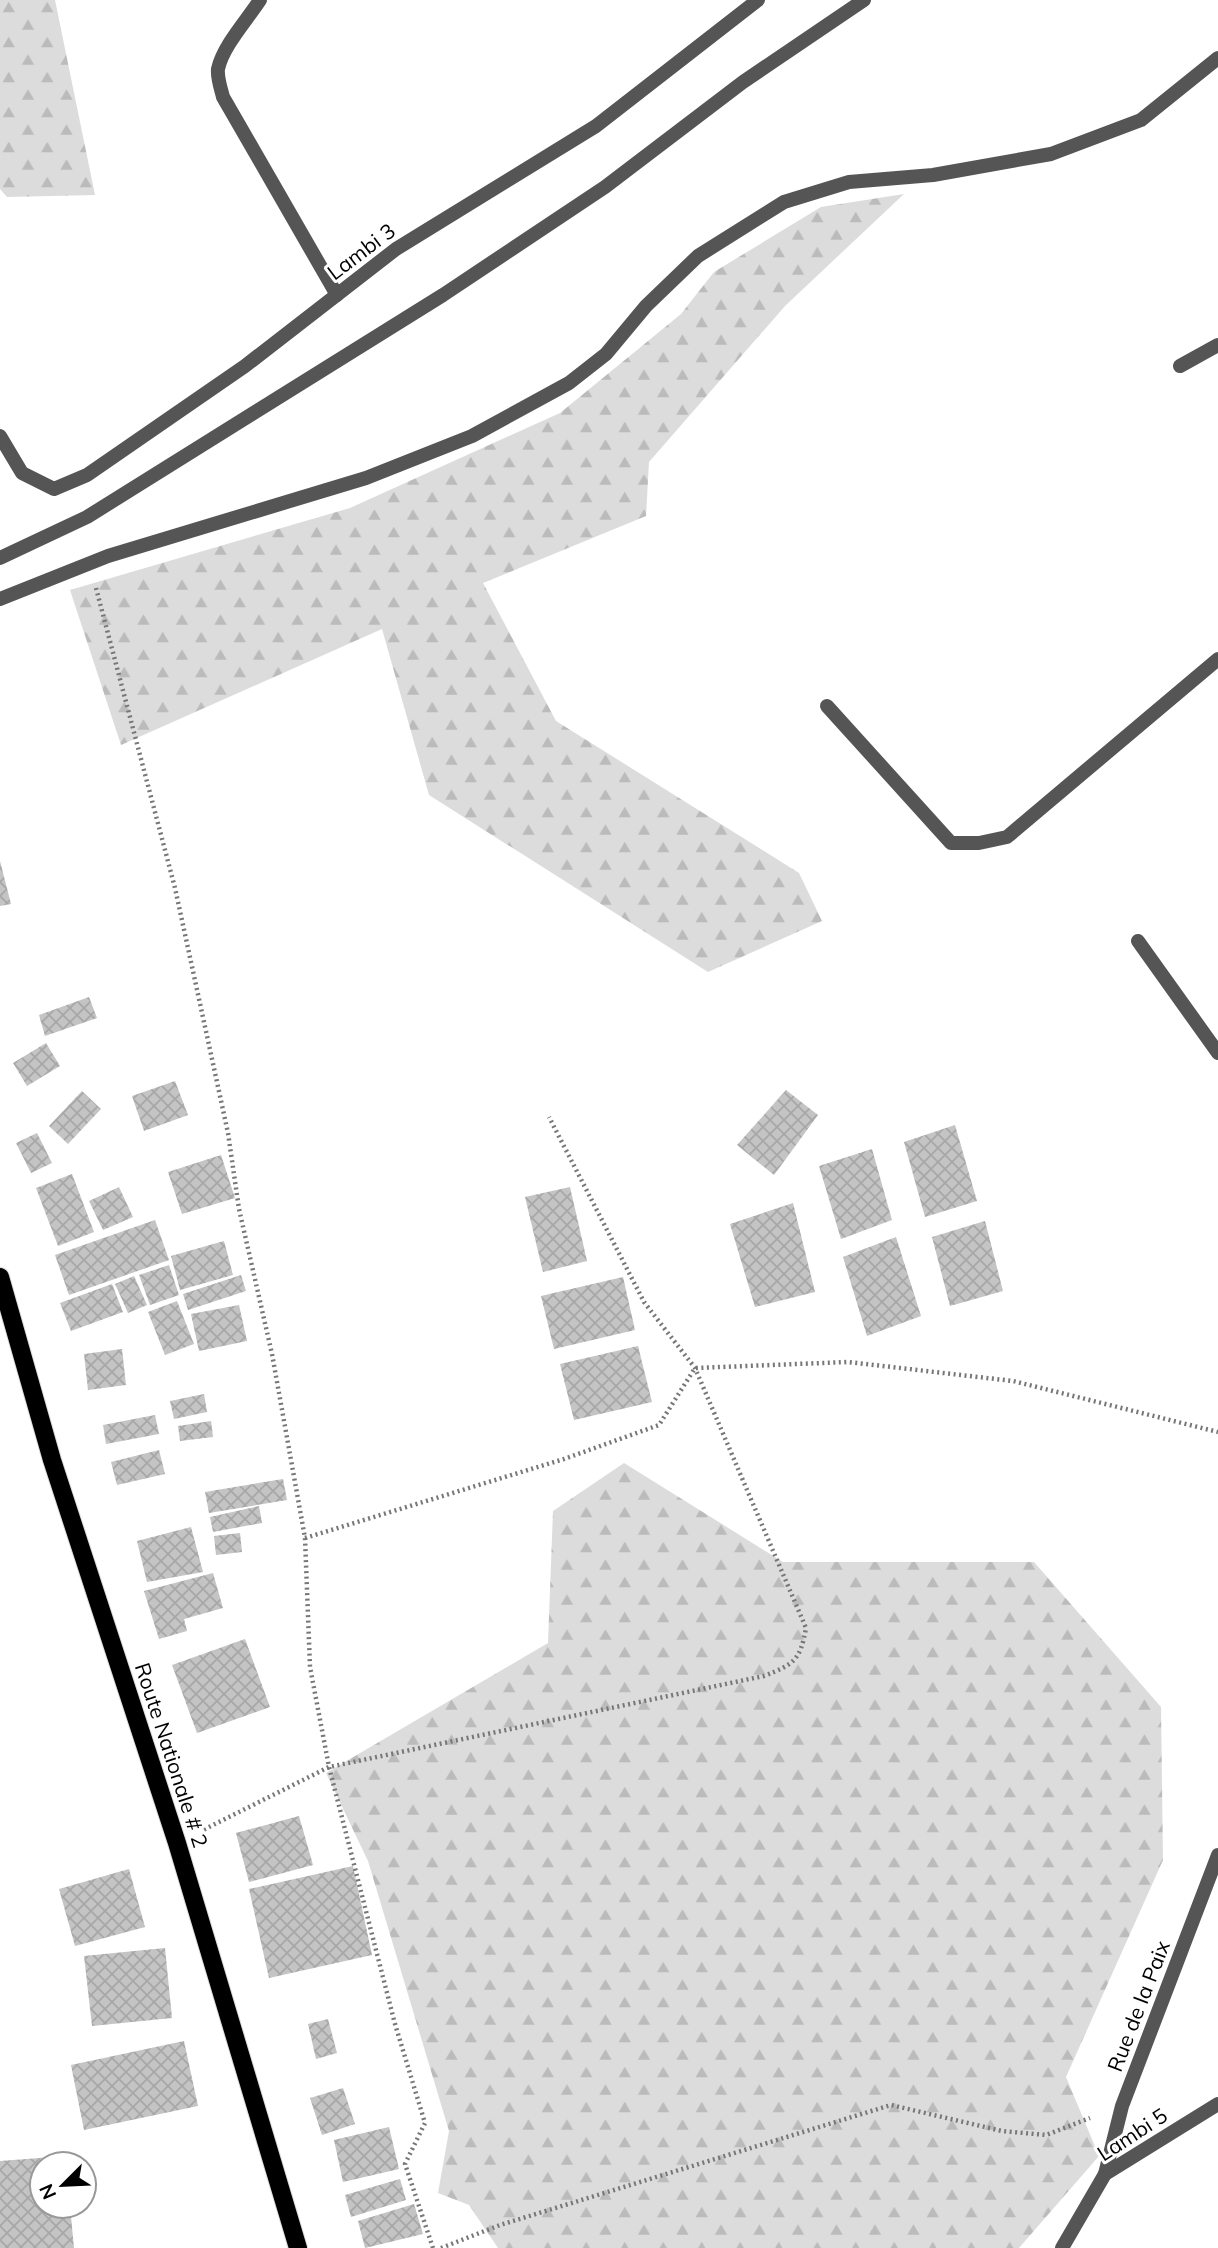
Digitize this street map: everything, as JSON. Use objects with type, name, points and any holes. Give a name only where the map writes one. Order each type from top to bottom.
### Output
[{"type":"main road","name":"Route Nationale # 2","points":[[0,1277],[52,1460],[177,1843],[298,2248]]},
{"type":"street","points":[[260,0],[224,55],[218,70],[219,83],[223,97],[337,295]]},
{"type":"street","name":"Lambi 3","points":[[0,436],[22,473],[54,489],[87,475],[245,366],[396,249],[596,126],[758,0]]},
{"type":"street","points":[[0,558],[87,517],[443,295],[605,187],[743,82],[864,0]]},
{"type":"street","points":[[0,598],[89,563],[366,478],[472,436],[569,383],[606,354],[646,306],[698,256],[784,202],[849,182],[933,175],[1051,154],[1141,120],[1218,58]]},
{"type":"street","points":[[1180,366],[1218,345]]},
{"type":"street","points":[[827,706],[951,843],[979,843],[1007,837],[1218,659]]},
{"type":"street","points":[[1138,941],[1218,1053]]},
{"type":"street","name":"Rue de la Paix","points":[[1105,2174],[1122,2106],[1218,1855]]},
{"type":"street","name":"Lambi 5","points":[[1062,2248],[1105,2174],[1218,2104]]},
{"type":"path","points":[[89,563],[137,736],[228,1133],[239,1209],[272,1354],[305,1538],[310,1667],[330,1767],[395,2024],[425,2123],[405,2164],[433,2248]]},
{"type":"path","points":[[177,1843],[330,1767],[764,1676],[789,1666],[802,1652],[806,1629],[695,1368],[644,1302],[549,1117]]},
{"type":"path","points":[[695,1368],[848,1362],[1013,1381],[1218,1432]]},
{"type":"path","points":[[305,1538],[564,1459],[659,1425],[695,1368]]},
{"type":"path","points":[[441,2248],[500,2225],[891,2105],[1002,2131],[1046,2135],[1122,2106]]},
{"type":"green space","points":[[0,0],[55,0],[95,195],[7,197],[0,189]]},
{"type":"green space","points":[[904,194],[785,306],[649,462],[646,516],[483,583],[556,721],[799,873],[822,921],[708,972],[429,795],[382,629],[121,745],[70,590],[350,508],[560,413],[681,314],[714,272],[821,207]]},
{"type":"green space","points":[[624,1463],[783,1562],[1034,1562],[1161,1707],[1163,1860],[1066,2077],[1099,2156],[1019,2248],[498,2248],[469,2205],[438,2193],[449,2131],[368,1861],[326,1773],[548,1643],[553,1511]]},
{"type":"building","points":[[0,861],[11,904],[0,906]]},
{"type":"building","points":[[89,997],[97,1018],[45,1036],[39,1015]]},
{"type":"building","points":[[46,1043],[60,1066],[27,1086],[13,1063]]},
{"type":"building","points":[[175,1081],[188,1115],[144,1131],[132,1096]]},
{"type":"building","points":[[786,1090],[818,1115],[774,1175],[737,1145]]},
{"type":"building","points":[[82,1091],[101,1109],[68,1144],[49,1126]]},
{"type":"building","points":[[955,1125],[977,1201],[925,1217],[904,1142]]},
{"type":"building","points":[[37,1133],[52,1163],[31,1173],[16,1143]]},
{"type":"building","points":[[872,1149],[892,1220],[841,1239],[819,1166]]},
{"type":"building","points":[[221,1155],[235,1198],[182,1214],[168,1172]]},
{"type":"building","points":[[72,1174],[94,1232],[58,1246],[36,1188]]},
{"type":"building","points":[[119,1187],[133,1217],[103,1230],[89,1201]]},
{"type":"building","points":[[570,1187],[587,1261],[543,1272],[525,1197]]},
{"type":"building","points":[[793,1203],[815,1292],[755,1307],[730,1224]]},
{"type":"building","points":[[155,1220],[169,1260],[69,1295],[55,1255]]},
{"type":"building","points":[[985,1221],[1003,1291],[950,1306],[932,1237]]},
{"type":"building","points":[[896,1237],[921,1316],[867,1336],[843,1257]]},
{"type":"building","points":[[224,1241],[233,1275],[180,1290],[171,1256]]},
{"type":"building","points":[[169,1265],[179,1295],[150,1305],[139,1275]]},
{"type":"building","points":[[241,1275],[246,1291],[188,1310],[183,1294]]},
{"type":"building","points":[[134,1276],[147,1305],[128,1313],[115,1284]]},
{"type":"building","points":[[623,1277],[635,1330],[554,1349],[541,1296]]},
{"type":"building","points":[[112,1284],[123,1312],[71,1331],[60,1303]]},
{"type":"building","points":[[177,1301],[194,1344],[165,1355],[148,1312]]},
{"type":"building","points":[[239,1305],[247,1341],[199,1351],[191,1314]]},
{"type":"building","points":[[638,1346],[652,1402],[574,1420],[560,1364]]},
{"type":"building","points":[[122,1349],[126,1385],[88,1390],[84,1354]]},
{"type":"building","points":[[204,1394],[207,1412],[174,1419],[170,1401]]},
{"type":"building","points":[[155,1415],[159,1434],[106,1444],[103,1425]]},
{"type":"building","points":[[211,1421],[213,1437],[180,1441],[178,1426]]},
{"type":"building","points":[[159,1450],[165,1474],[117,1485],[111,1462]]},
{"type":"building","points":[[283,1479],[287,1500],[209,1513],[205,1492]]},
{"type":"building","points":[[259,1506],[262,1523],[213,1532],[210,1517]]},
{"type":"building","points":[[191,1527],[203,1572],[147,1582],[137,1541]]},
{"type":"building","points":[[240,1533],[242,1552],[216,1555],[214,1536]]},
{"type":"building","points":[[213,1573],[223,1608],[184,1619],[187,1631],[159,1639],[144,1591]]},
{"type":"building","points":[[245,1639],[270,1707],[197,1733],[172,1665]]},
{"type":"building","points":[[299,1816],[313,1865],[249,1882],[236,1833]]},
{"type":"building","points":[[353,1866],[372,1955],[269,1978],[249,1889]]},
{"type":"building","points":[[129,1869],[145,1927],[75,1946],[59,1889]]},
{"type":"building","points":[[165,1948],[172,2018],[92,2026],[84,1956]]},
{"type":"building","points":[[328,2019],[337,2053],[316,2059],[308,2024]]},
{"type":"building","points":[[184,2041],[198,2106],[84,2130],[71,2065]]},
{"type":"building","points":[[343,2088],[355,2124],[322,2135],[310,2098]]},
{"type":"building","points":[[389,2127],[399,2169],[343,2182],[334,2140]]},
{"type":"building","points":[[28,2159],[28,2220],[71,2220],[74,2248],[0,2248],[0,2161]]},
{"type":"building","points":[[400,2179],[406,2200],[351,2217],[345,2195]]},
{"type":"building","points":[[414,2204],[423,2234],[365,2248],[358,2221]]}]
